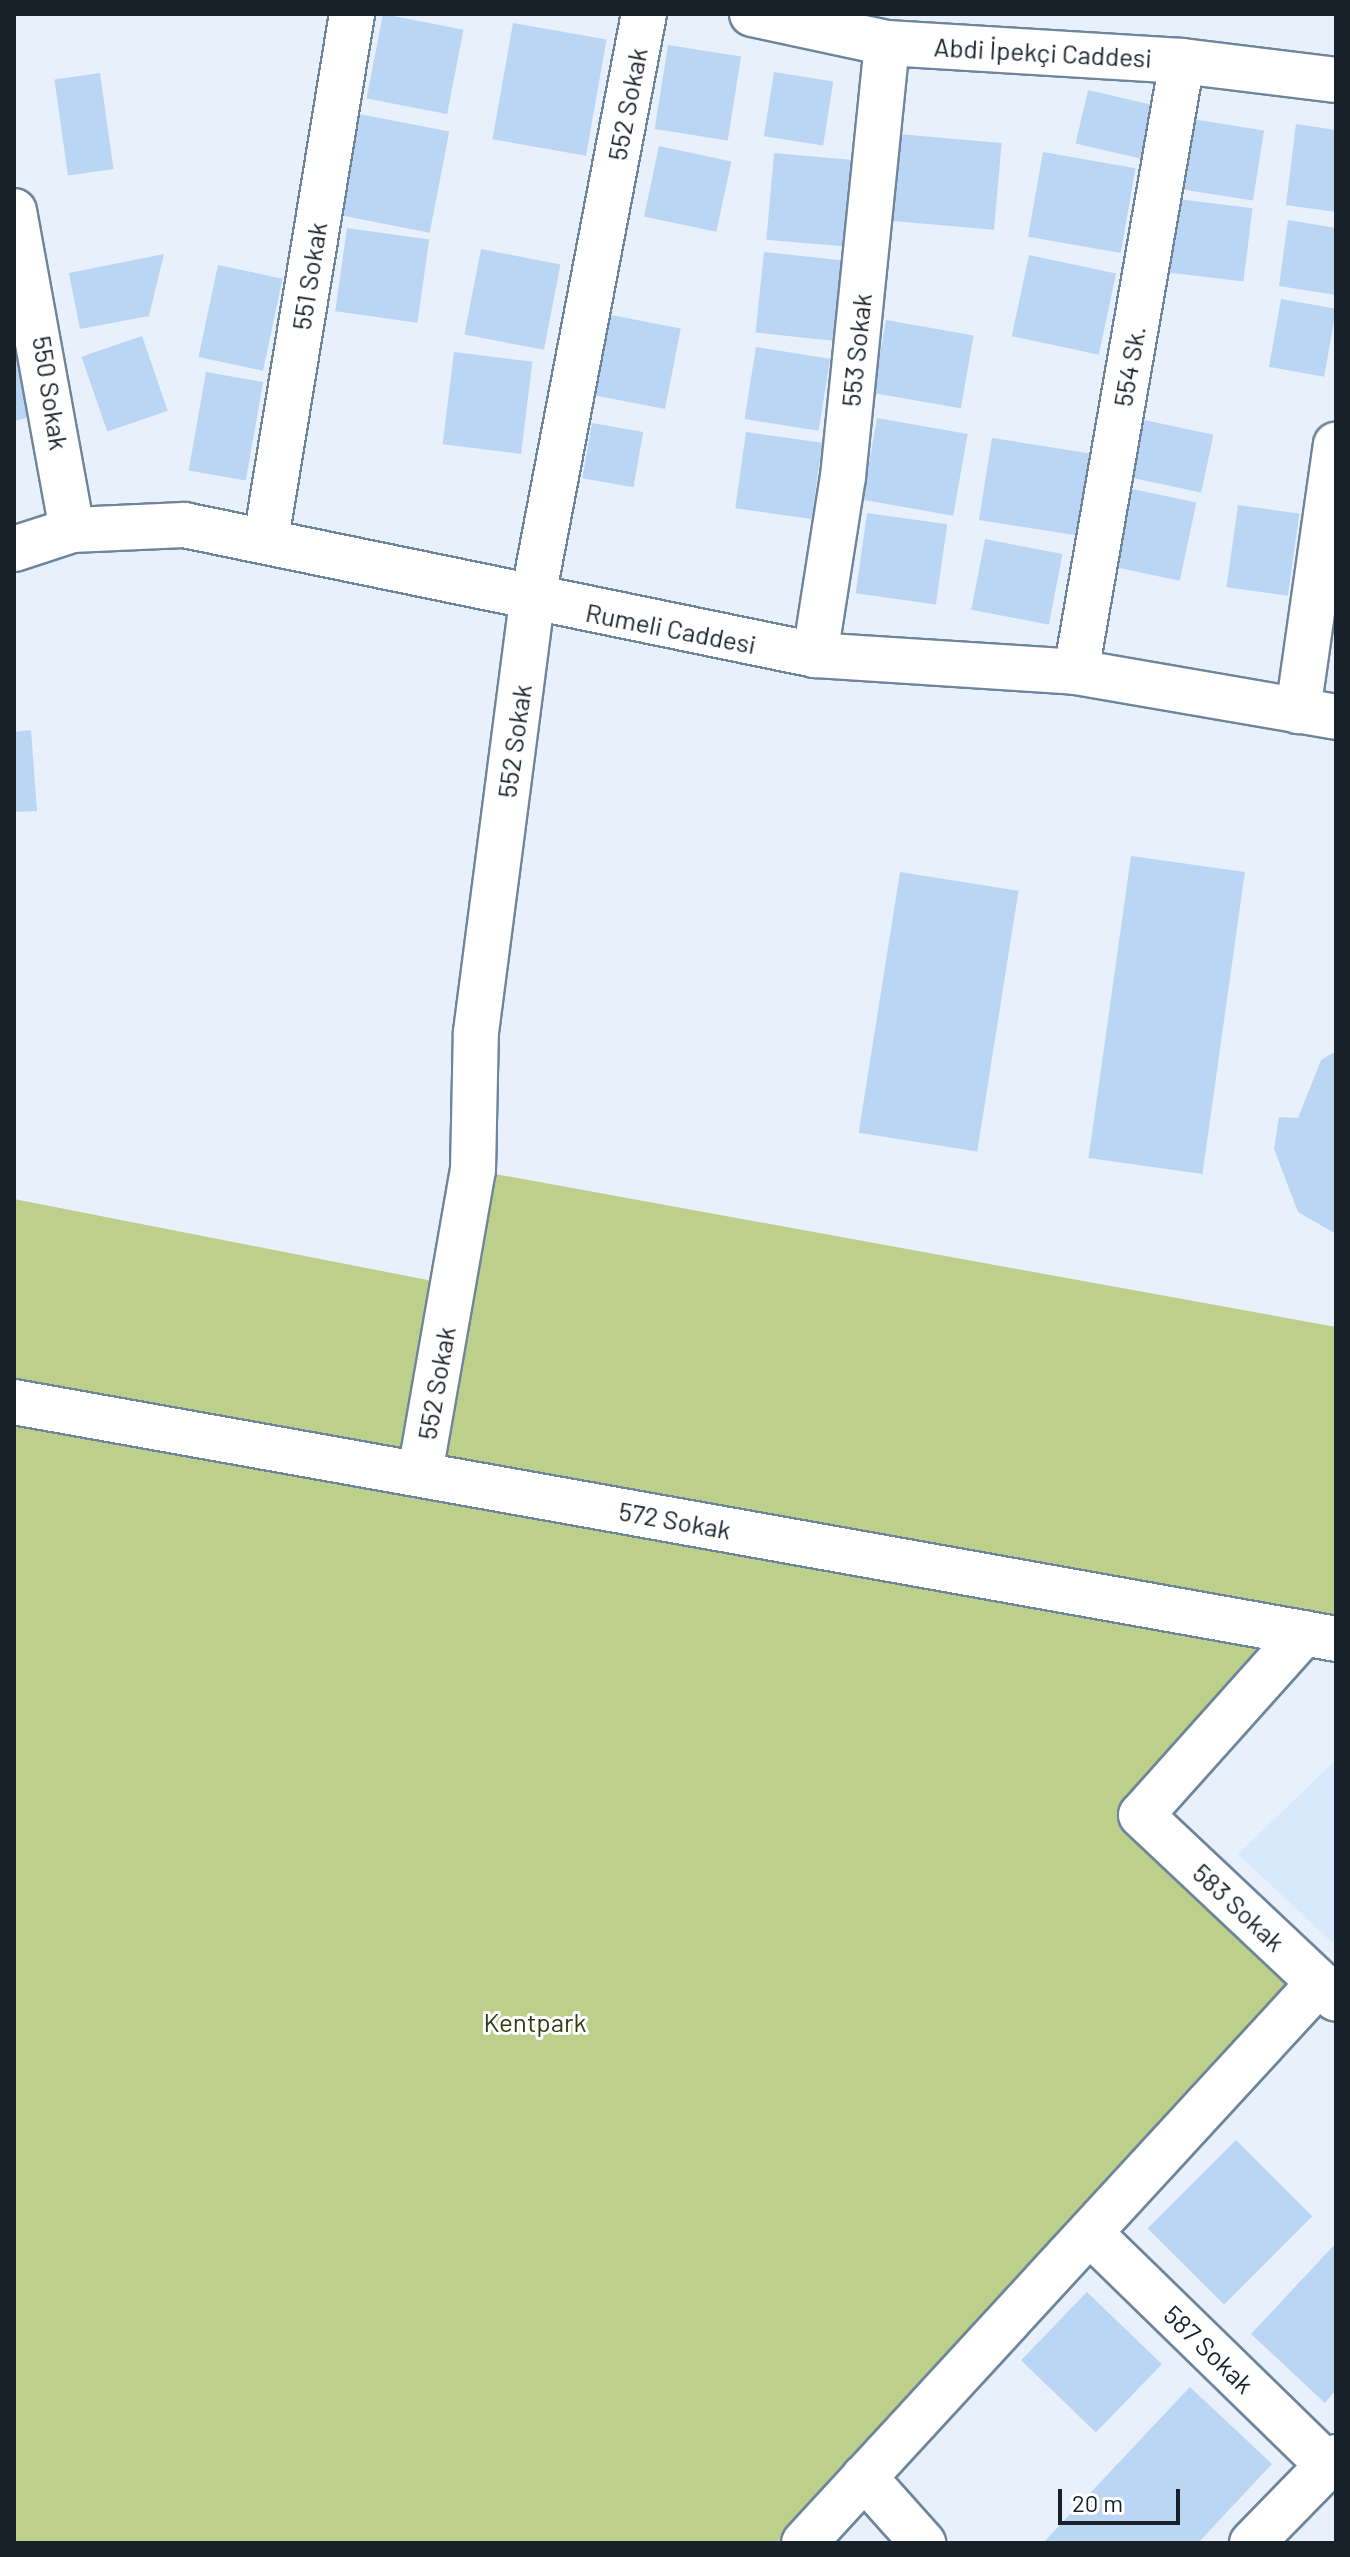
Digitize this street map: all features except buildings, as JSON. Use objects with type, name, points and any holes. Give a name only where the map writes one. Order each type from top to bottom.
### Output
[{"type":"street","name":"551 Sokak","points":[[266,539],[352,14]]},
{"type":"street","name":"552 Sokak","points":[[420,1473],[473,1170],[476,1032],[532,602],[644,14]]},
{"type":"street","name":"Abdi İpekçi Caddesi","points":[[752,14],[887,43],[1182,61],[1336,80]]},
{"type":"street","name":"553 Sokak","points":[[815,655],[843,477],[887,43]]},
{"type":"street","name":"554 Sk.","points":[[1076,672],[1182,61]]},
{"type":"street","name":"550 Sokak","points":[[14,211],[72,530]]},
{"type":"street","points":[[1317,714],[1336,445]]},
{"type":"street","name":"Rumeli Caddesi","points":[[14,549],[72,530],[184,525],[266,539],[532,602],[815,655],[1076,672],[1317,714]]},
{"type":"street","name":"572 Sokak","points":[[14,1402],[1320,1636]]},
{"type":"street","name":"583 Sokak","points":[[1320,1636],[1141,1815],[1328,1991]]},
{"type":"street","points":[[804,2543],[1090,2233],[1328,1991]]},
{"type":"street","name":"587 Sokak","points":[[1090,2233],[1332,2461]]},
{"type":"street","points":[[1252,2543],[1332,2461]]},
{"type":"street","points":[[864,2477],[923,2543]]},
{"type":"shaded area","points":[[1336,1760],[1336,1946],[1238,1854]]},
{"type":"green space","name":"Kentpark","points":[[473,1170],[1336,1327],[1336,1639],[1304,1634],[1142,1815],[1319,1983],[804,2543],[14,2543],[14,1199],[453,1285]]}]
